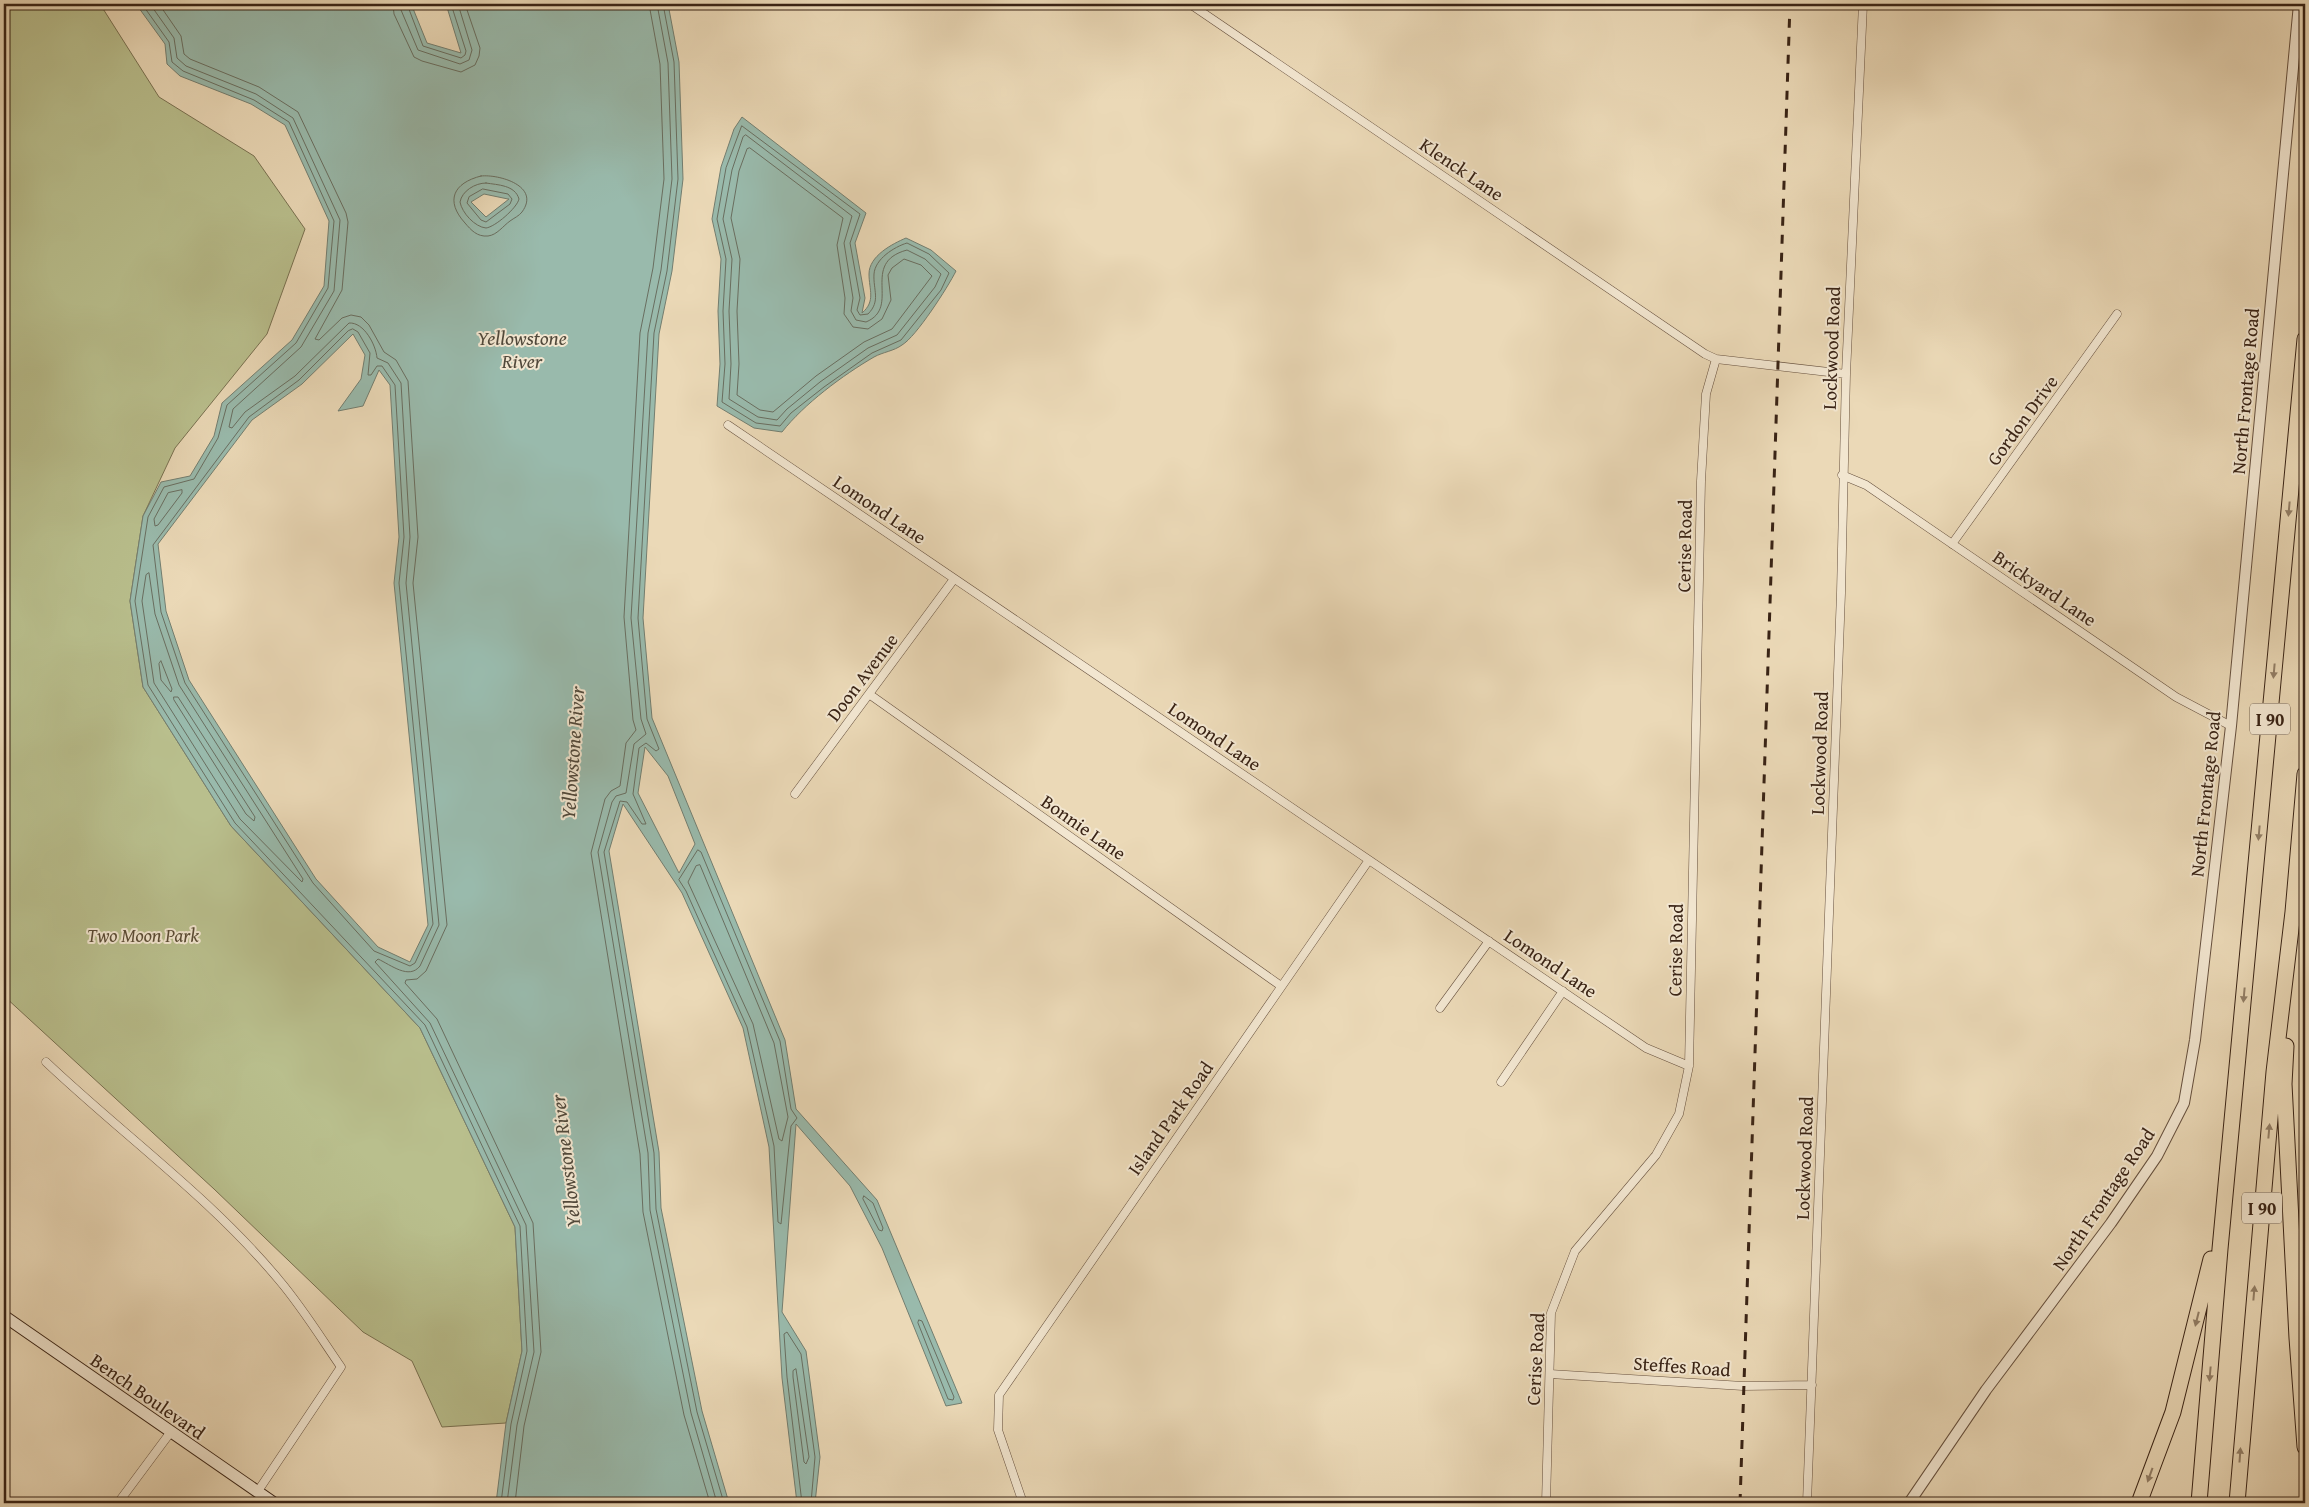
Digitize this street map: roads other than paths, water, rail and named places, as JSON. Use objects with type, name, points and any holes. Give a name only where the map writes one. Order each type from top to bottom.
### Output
[{"type":"highway","name":"I 90","points":[[2198,1503],[2305,339]]},
{"type":"highway","name":"I 90","points":[[2237,1503],[2274,1072],[2293,912],[2305,774]]},
{"type":"highway","points":[[2293,912],[2284,1084],[2297,1338],[2305,1447]]},
{"type":"highway","points":[[2139,1503],[2173,1412],[2209,1270],[2234,1099]]},
{"type":"main road","name":"Bench Boulevard","points":[[4,1316],[170,1433],[274,1503]]},
{"type":"street","name":"Klenck Lane","points":[[1190,4],[1716,359]]},
{"type":"street","name":"Lockwood Road","points":[[1807,1503],[1841,592],[1842,475],[1863,4]]},
{"type":"street","name":"North Frontage Road","points":[[1909,1503],[1986,1390],[2132,1193],[2157,1156],[2184,1103],[2195,1040],[2231,726],[2299,4]]},
{"type":"street","name":"Gordon Drive","points":[[1952,544],[2117,314]]},
{"type":"street","points":[[1716,359],[1846,374]]},
{"type":"street","name":"Cerise Road","points":[[1546,1503],[1552,1313],[1575,1251],[1656,1155],[1679,1114],[1689,1066],[1701,482],[1706,394],[1716,359]]},
{"type":"street","name":"Lomond Lane","points":[[728,425],[1646,1048],[1689,1066]]},
{"type":"street","name":"Brickyard Lane","points":[[1842,475],[1866,485],[2176,697],[2231,726]]},
{"type":"street","name":"Doon Avenue","points":[[795,794],[954,579]]},
{"type":"street","name":"Bonnie Lane","points":[[869,694],[1281,986]]},
{"type":"street","name":"Island Park Road","points":[[1023,1503],[998,1430],[999,1395],[1369,860]]},
{"type":"street","points":[[1440,1008],[1489,941]]},
{"type":"street","points":[[1501,1082],[1563,991]]},
{"type":"street","points":[[46,1062],[100,1113],[158,1160],[238,1234],[280,1281],[341,1367],[258,1491]]},
{"type":"street","name":"Steffes Road","points":[[1550,1374],[1743,1386],[1812,1385]]},
{"type":"street","points":[[118,1503],[170,1433]]},
{"type":"water","name":"Yellowstone River","points":[[136,4],[414,4],[412,6],[427,43],[461,53],[446,4],[668,4],[679,62],[683,179],[672,271],[659,334],[643,618],[652,718],[785,1040],[796,1109],[877,1200],[962,1403],[946,1406],[882,1248],[850,1186],[796,1124],[782,1312],[806,1351],[820,1457],[815,1503],[797,1503],[782,1378],[769,1147],[743,1028],[682,893],[623,804],[609,851],[659,1152],[661,1208],[702,1411],[729,1503],[496,1503],[506,1423],[522,1351],[515,1227],[420,1028],[231,826],[143,687],[130,601],[143,516],[161,482],[190,476],[214,436],[222,403],[292,340],[324,286],[329,221],[285,125],[251,104],[180,76],[167,64],[165,44]],"holes":[[[484,194],[508,199],[509,199],[486,217],[471,202]],[[353,334],[365,355],[361,379],[338,411],[363,406],[379,370],[390,385],[399,537],[394,583],[428,925],[410,962],[378,947],[316,879],[189,680],[166,611],[158,544],[252,420],[302,384]],[[645,747],[668,776],[695,844],[679,873],[638,793]]]},
{"type":"water","points":[[742,117],[866,213],[855,243],[865,298],[862,313],[870,300],[869,274],[873,262],[888,247],[906,238],[931,250],[956,271],[931,311],[908,340],[896,349],[874,357],[837,381],[801,411],[782,432],[754,428],[717,406],[720,364],[718,311],[721,259],[712,219],[721,167],[734,129]]},
{"type":"railway","points":[[1740,1503],[1790,4]]},
{"type":"park label","name":"Two Moon Park","points":[[143,935]]}]
